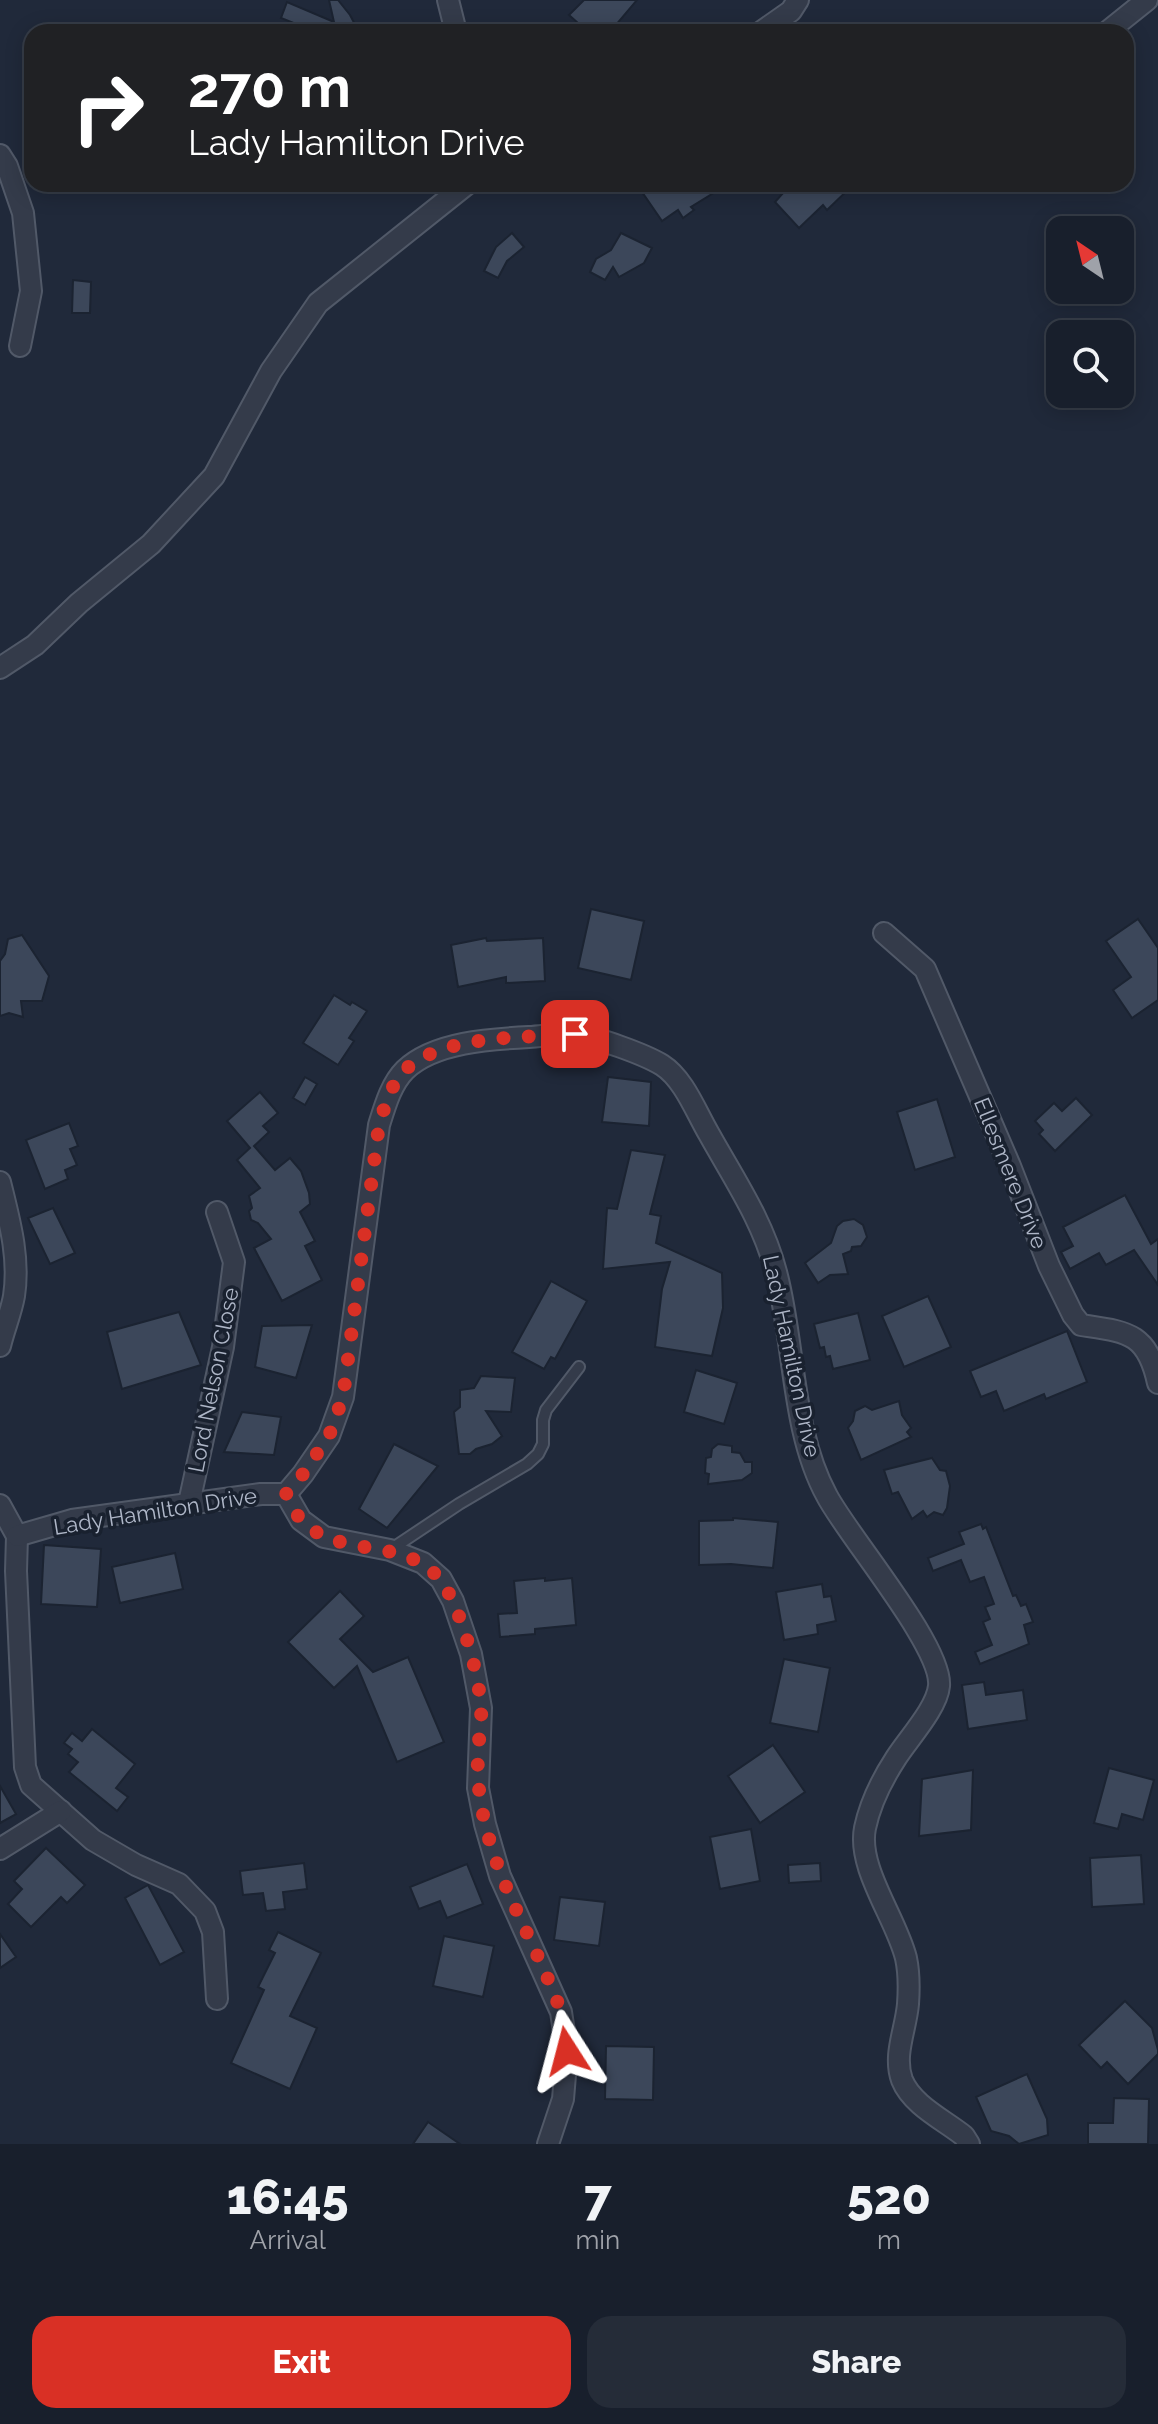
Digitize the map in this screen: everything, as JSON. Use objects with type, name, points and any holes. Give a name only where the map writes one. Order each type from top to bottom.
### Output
[{"type":"street","points":[[448,0],[454,24]]},
{"type":"street","points":[[772,24],[791,11],[798,0]]},
{"type":"street","points":[[1117,24],[1147,0]]},
{"type":"street","points":[[0,155],[7,166],[23,213],[31,291],[20,346]]},
{"type":"street","points":[[0,668],[35,645],[79,603],[151,544],[214,476],[271,371],[318,303],[457,192]]},
{"type":"street","name":"Ellesmere Drive","points":[[884,933],[925,969],[1010,1166],[1049,1266],[1073,1315],[1081,1325],[1122,1331],[1141,1343],[1154,1365],[1158,1383]]},
{"type":"street","name":"Lady Hamilton Drive","points":[[17,1536],[72,1520],[261,1494],[286,1494],[303,1474],[329,1436],[343,1397],[379,1125],[388,1096],[404,1071],[424,1057],[454,1046],[575,1034],[636,1052],[665,1067],[686,1092],[763,1232],[777,1273],[808,1447],[826,1495],[909,1617],[935,1661],[939,1687],[924,1720],[895,1759],[874,1799],[865,1830],[864,1851],[893,1920],[906,1961],[908,2005],[900,2042],[901,2078],[913,2097],[964,2136],[969,2144]]},
{"type":"street","points":[[0,1182],[11,1225],[16,1271],[11,1310],[0,1346]]},
{"type":"street","name":"Lord Nelson Close","points":[[189,1503],[223,1347],[234,1262],[217,1212]]},
{"type":"street","points":[[286,1494],[301,1520],[324,1537],[390,1550],[423,1563],[441,1579],[453,1601],[471,1654],[481,1708],[478,1788],[485,1824],[500,1876],[561,2012],[567,2051],[563,2099],[548,2144]]},
{"type":"street","points":[[0,1505],[17,1536],[25,1767],[31,1785],[93,1840],[136,1865],[179,1884],[205,1911],[213,1932],[217,1999]]},
{"type":"street","points":[[0,1849],[61,1811]]},
{"type":"lane","points":[[390,1550],[527,1464],[538,1454],[543,1444],[546,1410],[579,1367]]},
{"type":"building","points":[[329,0],[338,0],[355,24],[296,24],[281,18],[287,2],[334,22]]},
{"type":"building","points":[[584,0],[637,0],[617,24],[579,24],[569,15]]},
{"type":"building","points":[[642,192],[715,192],[691,207],[694,210],[683,218],[678,210],[662,221]]},
{"type":"building","points":[[784,192],[846,192],[827,210],[823,205],[799,228],[775,202]]},
{"type":"building","points":[[512,233],[524,247],[507,261],[498,278],[484,271],[496,247]]},
{"type":"building","points":[[621,233],[652,248],[644,263],[619,277],[613,267],[605,280],[590,272],[596,259],[611,250]]},
{"type":"building","points":[[73,280],[91,282],[90,313],[72,313]]},
{"type":"building","points":[[591,909],[644,921],[631,980],[578,968]]},
{"type":"building","points":[[1138,919],[1158,948],[1158,1000],[1132,1018],[1113,990],[1131,977],[1106,941]]},
{"type":"building","points":[[22,935],[49,976],[42,1001],[21,1001],[23,1017],[9,1013],[0,1016],[0,961],[8,939]]},
{"type":"building","points":[[486,938],[487,941],[543,938],[545,981],[506,983],[506,977],[458,987],[451,945]]},
{"type":"building","points":[[334,995],[367,1011],[349,1038],[354,1041],[338,1065],[303,1043]]},
{"type":"building","points":[[305,1077],[317,1084],[305,1105],[293,1098]]},
{"type":"building","points":[[608,1077],[651,1082],[649,1126],[602,1122]]},
{"type":"building","points":[[260,1092],[278,1113],[263,1126],[269,1132],[254,1146],[275,1170],[290,1158],[301,1171],[310,1204],[300,1212],[315,1241],[305,1246],[322,1280],[282,1301],[254,1248],[271,1239],[258,1223],[251,1220],[249,1196],[260,1188],[237,1160],[250,1148],[227,1121]]},
{"type":"building","points":[[1076,1098],[1092,1115],[1055,1151],[1039,1134],[1043,1130],[1035,1121],[1054,1103],[1062,1111]]},
{"type":"building","points":[[937,1099],[955,1157],[915,1170],[897,1112]]},
{"type":"building","points":[[69,1123],[78,1146],[70,1149],[77,1165],[65,1170],[68,1179],[45,1189],[26,1140]]},
{"type":"building","points":[[631,1150],[665,1155],[650,1214],[661,1216],[656,1243],[722,1273],[723,1308],[712,1356],[655,1347],[662,1289],[670,1262],[603,1269],[607,1208],[617,1209]]},
{"type":"building","points":[[1125,1195],[1151,1244],[1158,1239],[1158,1285],[1134,1250],[1106,1265],[1099,1253],[1070,1269],[1061,1252],[1073,1246],[1063,1227]]},
{"type":"building","points":[[53,1208],[75,1253],[50,1264],[28,1218]]},
{"type":"building","points":[[854,1219],[863,1225],[867,1237],[861,1246],[852,1247],[851,1251],[843,1254],[848,1274],[830,1275],[818,1283],[805,1263],[831,1243],[837,1226]]},
{"type":"building","points":[[551,1281],[587,1301],[555,1359],[551,1357],[544,1369],[512,1352]]},
{"type":"building","points":[[928,1296],[951,1347],[904,1367],[882,1316]]},
{"type":"building","points":[[179,1312],[201,1365],[122,1389],[107,1332]]},
{"type":"building","points":[[858,1313],[870,1360],[833,1369],[830,1356],[826,1357],[824,1347],[820,1348],[814,1324]]},
{"type":"building","points":[[312,1325],[296,1378],[255,1367],[262,1326]]},
{"type":"building","points":[[1067,1331],[1087,1382],[1046,1399],[1044,1394],[1004,1411],[996,1391],[981,1397],[970,1371]]},
{"type":"building","points":[[696,1370],[737,1383],[724,1424],[684,1412]]},
{"type":"building","points":[[481,1376],[515,1378],[511,1412],[486,1411],[502,1436],[470,1454],[459,1454],[454,1412],[460,1407],[460,1390],[474,1388]]},
{"type":"building","points":[[899,1401],[902,1415],[911,1428],[907,1432],[911,1437],[861,1460],[848,1428],[855,1411],[865,1406],[872,1410]]},
{"type":"building","points":[[242,1412],[281,1417],[274,1455],[224,1452]]},
{"type":"building","points":[[394,1444],[438,1466],[387,1528],[359,1509]]},
{"type":"building","points":[[718,1444],[732,1446],[732,1452],[740,1453],[745,1462],[752,1462],[752,1473],[742,1480],[708,1484],[706,1458],[711,1457],[712,1449]]},
{"type":"building","points":[[932,1458],[940,1470],[946,1471],[950,1486],[947,1508],[943,1515],[934,1512],[927,1517],[923,1511],[912,1519],[898,1492],[892,1494],[884,1470]]},
{"type":"building","points":[[733,1518],[778,1522],[773,1568],[699,1565],[699,1521]]},
{"type":"building","points":[[981,1524],[983,1529],[986,1527],[1013,1596],[1016,1595],[1021,1606],[1026,1604],[1033,1622],[1024,1625],[1029,1644],[980,1664],[975,1652],[992,1645],[983,1622],[990,1619],[985,1607],[994,1604],[984,1577],[970,1582],[961,1560],[933,1571],[928,1558],[964,1544],[959,1532]]},
{"type":"building","points":[[44,1545],[101,1549],[97,1607],[41,1604]]},
{"type":"building","points":[[175,1553],[183,1589],[120,1603],[112,1567]]},
{"type":"building","points":[[545,1578],[545,1581],[572,1578],[576,1625],[535,1629],[535,1634],[500,1637],[498,1614],[517,1613],[514,1581]]},
{"type":"building","points":[[822,1584],[824,1597],[831,1596],[836,1621],[817,1625],[818,1634],[784,1640],[776,1592]]},
{"type":"building","points":[[340,1591],[364,1616],[340,1639],[373,1672],[408,1657],[444,1742],[397,1762],[357,1666],[334,1688],[288,1642]]},
{"type":"building","points":[[784,1659],[830,1668],[818,1732],[770,1723]]},
{"type":"building","points":[[984,1682],[986,1695],[1023,1690],[1027,1720],[968,1729],[962,1685]]},
{"type":"building","points":[[92,1729],[135,1764],[116,1788],[128,1797],[117,1811],[69,1772],[78,1762],[68,1754],[72,1749],[64,1743],[72,1733],[82,1741]]},
{"type":"building","points":[[773,1745],[805,1792],[760,1823],[728,1776]]},
{"type":"building","points":[[1109,1768],[1154,1780],[1143,1820],[1122,1814],[1118,1829],[1094,1823]]},
{"type":"building","points":[[973,1770],[971,1830],[919,1836],[922,1779]]},
{"type":"building","points":[[0,1786],[16,1814],[0,1823]]},
{"type":"building","points":[[751,1829],[760,1881],[720,1889],[710,1837]]},
{"type":"building","points":[[46,1848],[85,1885],[67,1903],[61,1897],[31,1927],[8,1904],[22,1889],[14,1881]]},
{"type":"building","points":[[1141,1855],[1144,1904],[1092,1907],[1090,1858]]},
{"type":"building","points":[[304,1863],[307,1889],[283,1892],[285,1909],[266,1911],[263,1893],[243,1895],[240,1871]]},
{"type":"building","points":[[820,1863],[821,1881],[789,1883],[788,1865]]},
{"type":"building","points":[[467,1864],[483,1904],[447,1918],[440,1901],[419,1909],[410,1887]]},
{"type":"building","points":[[148,1885],[184,1952],[160,1965],[125,1898]]},
{"type":"building","points":[[560,1897],[605,1902],[599,1946],[554,1940]]},
{"type":"building","points":[[278,1932],[321,1953],[290,2016],[317,2028],[290,2089],[231,2063],[264,1990],[258,1987],[275,1953],[269,1950]]},
{"type":"building","points":[[0,1934],[16,1957],[0,1968]]},
{"type":"building","points":[[444,1936],[494,1946],[483,1997],[433,1986]]},
{"type":"building","points":[[1125,2001],[1152,2028],[1158,2050],[1158,2054],[1128,2084],[1107,2062],[1101,2068],[1079,2045]]},
{"type":"building","points":[[606,2046],[654,2047],[653,2100],[605,2099]]},
{"type":"building","points":[[1027,2074],[1047,2119],[1048,2135],[1019,2144],[1009,2136],[991,2131],[976,2097]]},
{"type":"building","points":[[1114,2098],[1149,2099],[1148,2144],[1088,2144],[1088,2123],[1113,2123]]},
{"type":"building","points":[[428,2122],[460,2144],[413,2144]]},
{"type":"route","points":[[567,2051],[561,2012],[500,1876],[485,1824],[478,1788],[481,1708],[471,1654],[453,1601],[441,1579],[423,1563],[390,1550],[324,1537],[301,1520],[286,1494],[329,1436],[343,1397],[379,1125],[388,1096],[404,1071],[424,1057],[454,1046],[575,1034]]}]
